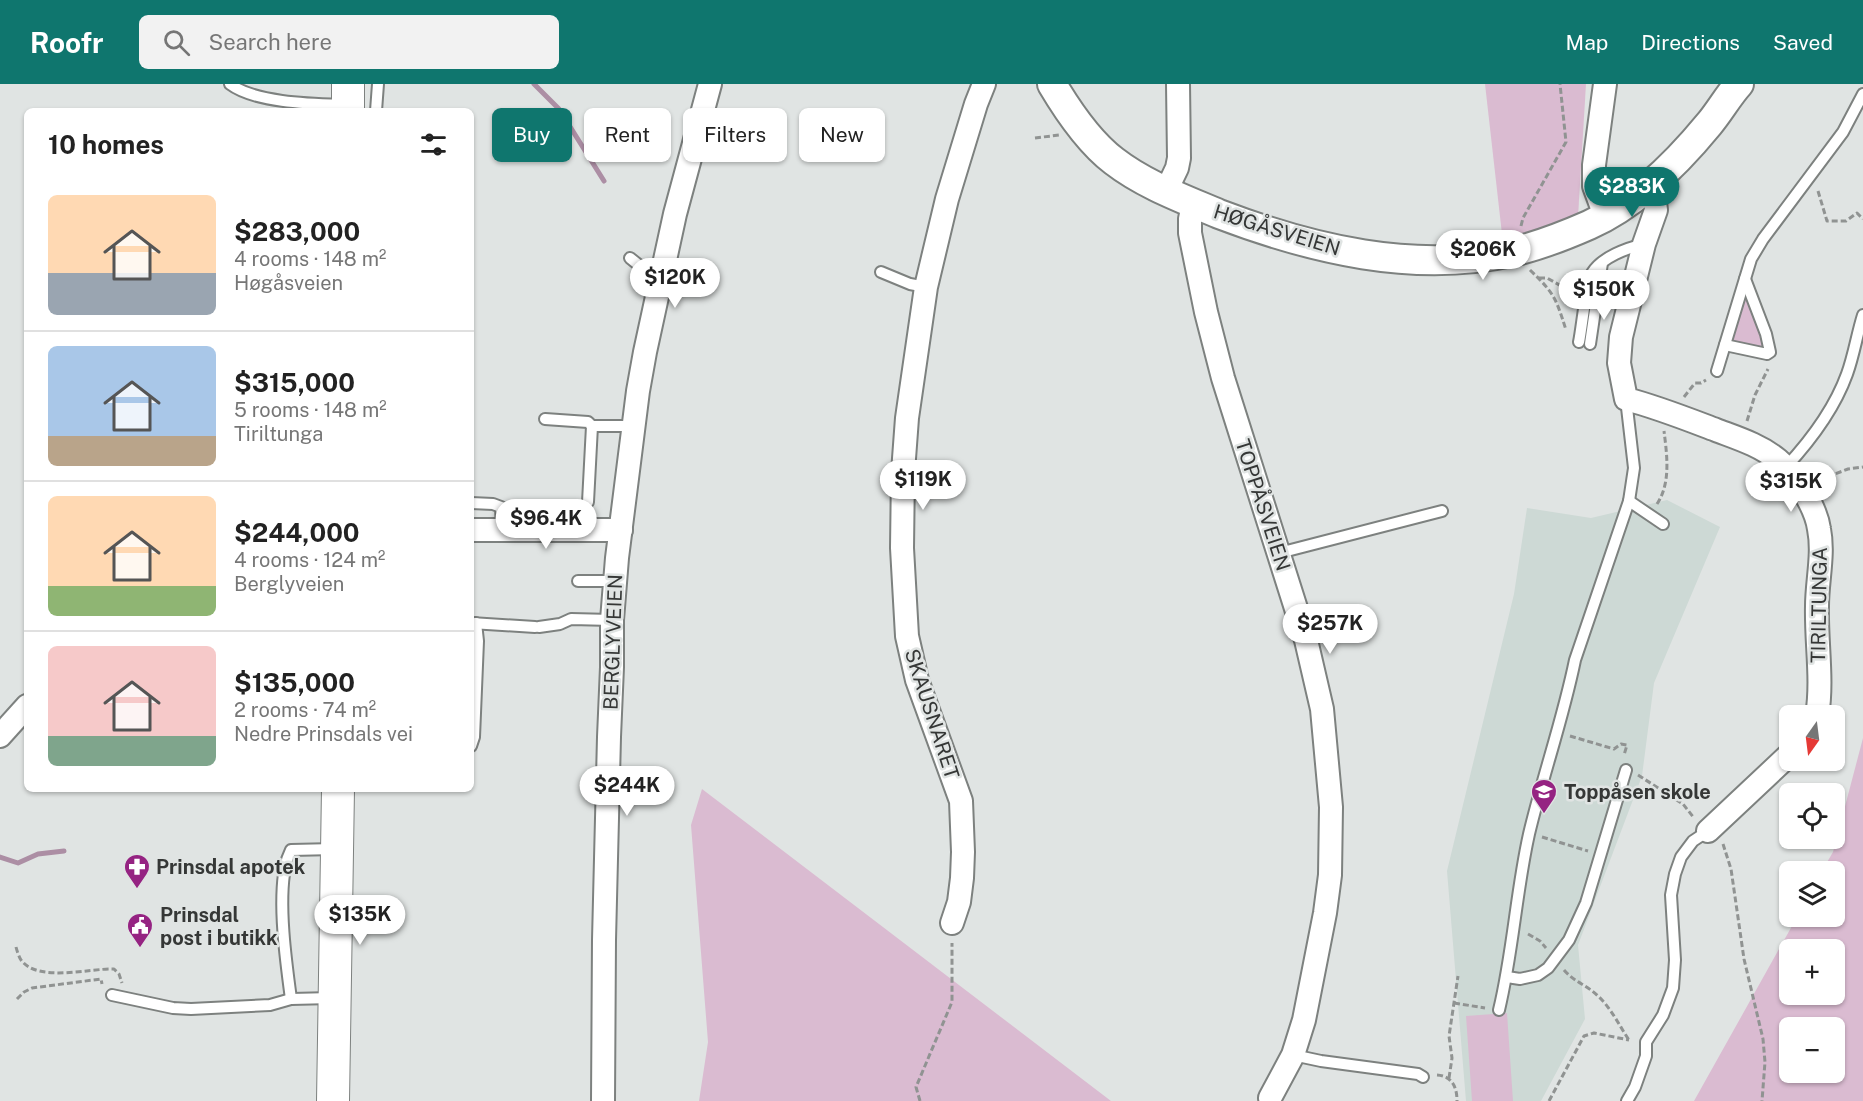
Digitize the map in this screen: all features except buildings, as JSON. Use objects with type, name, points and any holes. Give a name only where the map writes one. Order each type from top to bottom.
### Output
[{"type":"main road","points":[[333,1101],[338,792]]},
{"type":"street","name":"BERGLYVEIEN","points":[[603,1101],[604,940],[612,620],[615,581],[641,371],[678,204],[710,84]]},
{"type":"street","name":"SKAUSNARET","points":[[952,923],[959,902],[962,878],[961,801],[917,680],[907,636],[902,548],[906,418],[926,287],[947,199],[984,84]]},
{"type":"street","name":"HØGÅSVEIEN","points":[[1052,84],[1081,126],[1108,156],[1129,171],[1193,204],[1323,248],[1355,254],[1433,260],[1473,258],[1513,252],[1553,240],[1605,216],[1645,188],[1688,149],[1735,86]]},
{"type":"street","points":[[1166,191],[1177,168],[1179,158],[1178,84]]},
{"type":"street","points":[[1605,84],[1594,186],[1605,216]]},
{"type":"street","points":[[1626,399],[1620,373],[1619,351],[1624,321],[1644,244],[1656,210],[1655,202],[1645,188]]},
{"type":"street","name":"TOPPÅSVEIEN","points":[[1193,204],[1190,233],[1206,312],[1223,378],[1306,640],[1322,709],[1331,807],[1330,875],[1304,1020],[1293,1055],[1269,1100]]},
{"type":"street","name":"TIRILTUNGA","points":[[1626,399],[1667,411],[1767,452],[1786,468],[1802,490],[1820,529],[1817,606],[1818,705]]},
{"type":"street","points":[[474,530],[621,530]]},
{"type":"street","points":[[0,736],[24,709]]},
{"type":"street","points":[[1708,831],[1779,764]]},
{"type":"lane","points":[[230,84],[261,98],[355,103],[378,84]]},
{"type":"lane","points":[[1717,371],[1751,259],[1763,238],[1843,132],[1863,94]]},
{"type":"lane","points":[[1583,341],[1591,275],[1602,263],[1633,247],[1644,244]]},
{"type":"lane","points":[[630,258],[645,270],[661,277]]},
{"type":"lane","points":[[1583,341],[1602,263]]},
{"type":"lane","points":[[881,272],[910,284],[926,287]]},
{"type":"lane","points":[[1725,345],[1767,354],[1770,352],[1766,334],[1745,279]]},
{"type":"lane","points":[[1786,468],[1809,442],[1841,388],[1848,373],[1863,315]]},
{"type":"lane","points":[[1498,1010],[1507,977],[1520,877],[1530,833],[1575,660],[1629,501],[1634,468],[1626,399]]},
{"type":"lane","points":[[545,419],[588,422],[592,426],[633,426]]},
{"type":"lane","points":[[588,502],[592,426]]},
{"type":"lane","points":[[1629,501],[1663,524]]},
{"type":"lane","points":[[474,503],[493,504],[501,507],[502,530]]},
{"type":"lane","points":[[1279,553],[1442,511]]},
{"type":"lane","points":[[578,581],[615,581]]},
{"type":"lane","points":[[474,737],[478,641],[474,623],[537,627],[560,624],[571,619],[612,620]]},
{"type":"lane","points":[[1507,977],[1520,980],[1538,975],[1548,968],[1569,940],[1586,903],[1626,770]]},
{"type":"lane","points":[[1627,1101],[1635,1087],[1646,1056],[1646,1042],[1663,1015],[1673,988],[1675,960],[1671,895],[1675,874],[1681,856],[1693,841],[1708,831]]},
{"type":"lane","points":[[291,999],[284,917],[285,865],[291,850],[337,849]]},
{"type":"lane","points":[[112,993],[182,1008],[270,1005],[291,999],[335,998]]},
{"type":"lane","points":[[1293,1055],[1418,1074],[1424,1077]]},
{"type":"path","points":[[1560,84],[1566,142],[1523,218],[1513,252],[1522,264],[1545,284],[1554,297],[1560,306],[1566,330],[1583,341]]},
{"type":"path","points":[[1035,138],[1063,135]]},
{"type":"path","points":[[1809,178],[1817,187],[1827,221],[1846,220],[1857,213],[1863,219]]},
{"type":"path","points":[[1537,278],[1547,278],[1563,287],[1588,285]]},
{"type":"path","points":[[1741,440],[1752,401],[1773,360],[1770,352]]},
{"type":"path","points":[[1645,512],[1658,502],[1665,484],[1667,411],[1695,383],[1701,383],[1717,371]]},
{"type":"path","points":[[1802,490],[1826,476],[1863,467]]},
{"type":"path","points":[[1557,732],[1614,749],[1621,744],[1627,745],[1624,756]]},
{"type":"path","points":[[1626,770],[1644,777],[1683,804],[1694,818],[1725,846],[1731,869],[1744,959],[1763,1039],[1765,1062],[1762,1101]]},
{"type":"path","points":[[1530,833],[1601,855]]},
{"type":"path","points":[[920,1101],[916,1087],[952,1002],[952,923]]},
{"type":"path","points":[[16,947],[21,960],[33,969],[49,973],[114,969],[119,974],[123,989],[112,993],[101,980],[40,987],[24,992],[17,999]]},
{"type":"path","points":[[1555,960],[1573,980],[1598,996],[1629,1040]]},
{"type":"path","points":[[1449,1078],[1452,1058],[1449,1036],[1458,976]]},
{"type":"path","points":[[1454,1002],[1498,1010]]},
{"type":"path","points":[[1549,1101],[1584,1036],[1594,1033],[1646,1042]]},
{"type":"path","points":[[1424,1077],[1443,1075],[1449,1078],[1455,1088],[1457,1101]]},
{"type":"shaded area","points":[[1485,84],[1586,84],[1578,217],[1503,243]]},
{"type":"shaded area","points":[[1748,293],[1765,342],[1764,348],[1731,342],[1745,294]]},
{"type":"shaded area","name":"Toppåsen skole","points":[[1667,500],[1720,527],[1654,683],[1642,776],[1578,945],[1585,1019],[1541,1101],[1466,1101],[1447,871],[1514,594],[1527,508],[1591,518]]},
{"type":"shaded area","points":[[1863,738],[1863,1101],[1694,1101],[1779,949],[1779,1005],[1845,1005],[1845,939],[1785,939],[1791,927],[1845,927],[1845,861],[1828,861],[1834,849],[1845,849],[1845,806]]},
{"type":"shaded area","points":[[702,789],[1111,1101],[699,1101],[708,1042],[691,825]]},
{"type":"shaded area","points":[[1507,1013],[1513,1101],[1472,1101],[1466,1016]]},
{"type":"waterway","points":[[534,84],[559,109],[604,181]]},
{"type":"waterway","points":[[0,857],[18,863],[38,854],[64,851]]},
{"type":"place","name":"Toppåsen skole","points":[[1544,815]]},
{"type":"place","name":"Prinsdal apotek","points":[[137,890]]},
{"type":"place","name":"Prinsdal post i butikk","points":[[140,949]]}]
